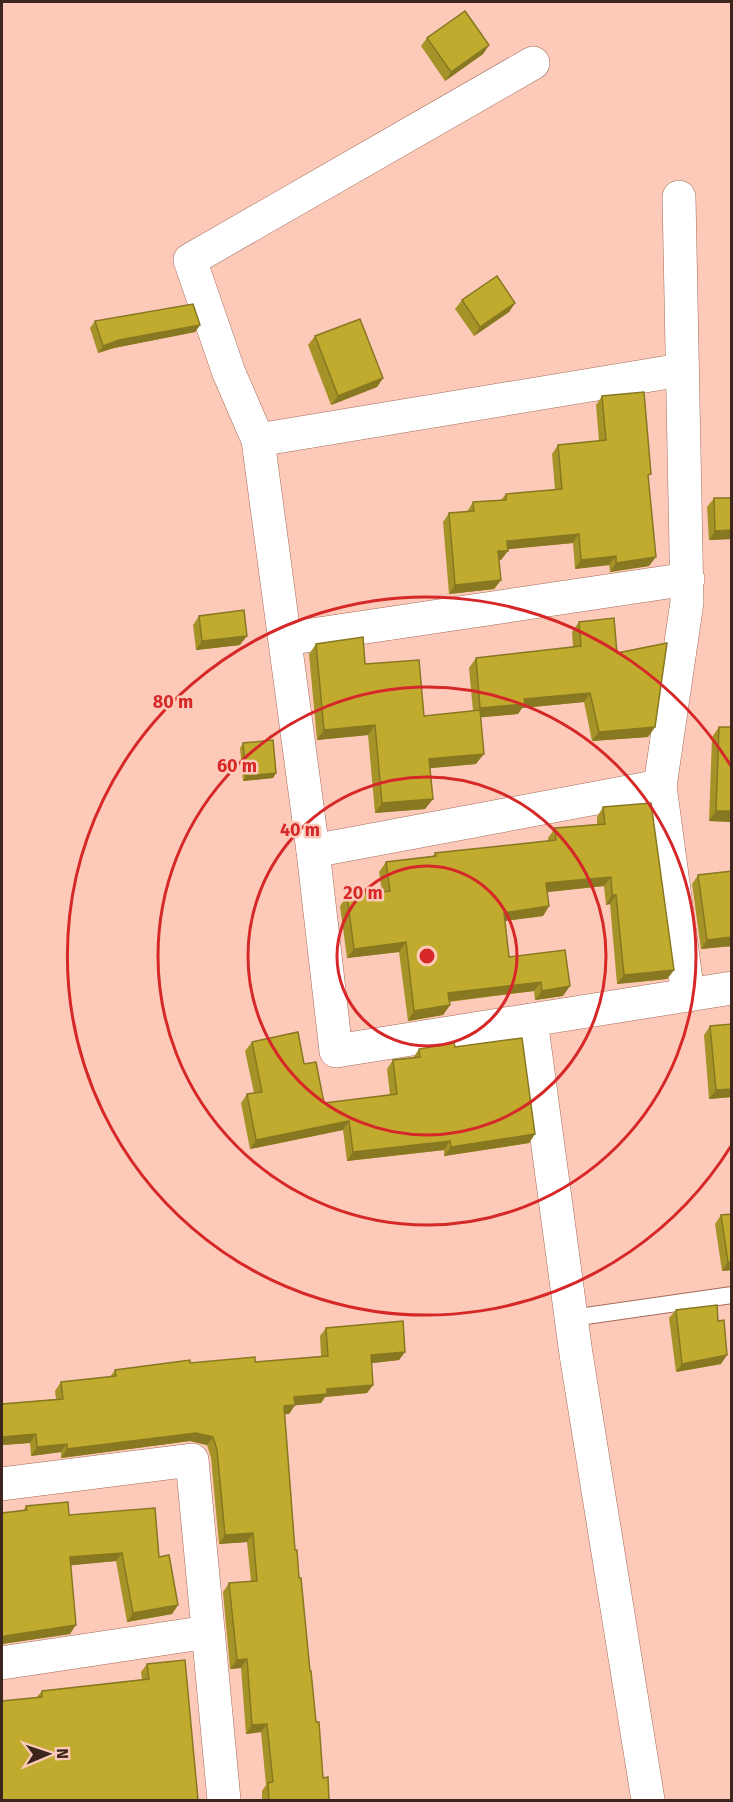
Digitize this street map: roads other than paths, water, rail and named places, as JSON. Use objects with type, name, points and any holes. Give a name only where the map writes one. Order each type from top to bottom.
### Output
[{"type":"street","points":[[533,63],[190,260],[229,373],[258,440],[313,851],[336,1051],[732,988]]},
{"type":"street","points":[[679,197],[681,370],[688,579],[687,602],[660,786],[688,995]]},
{"type":"street","points":[[258,440],[681,370]]},
{"type":"street","points":[[285,639],[688,579]]},
{"type":"street","points":[[313,851],[660,786]]},
{"type":"street","points":[[531,1020],[572,1318],[648,1800]]},
{"type":"street","points":[[2,1484],[192,1460],[224,1800]]},
{"type":"street","points":[[2,1663],[208,1632]]},
{"type":"lane","points":[[572,1318],[732,1295]]}]
